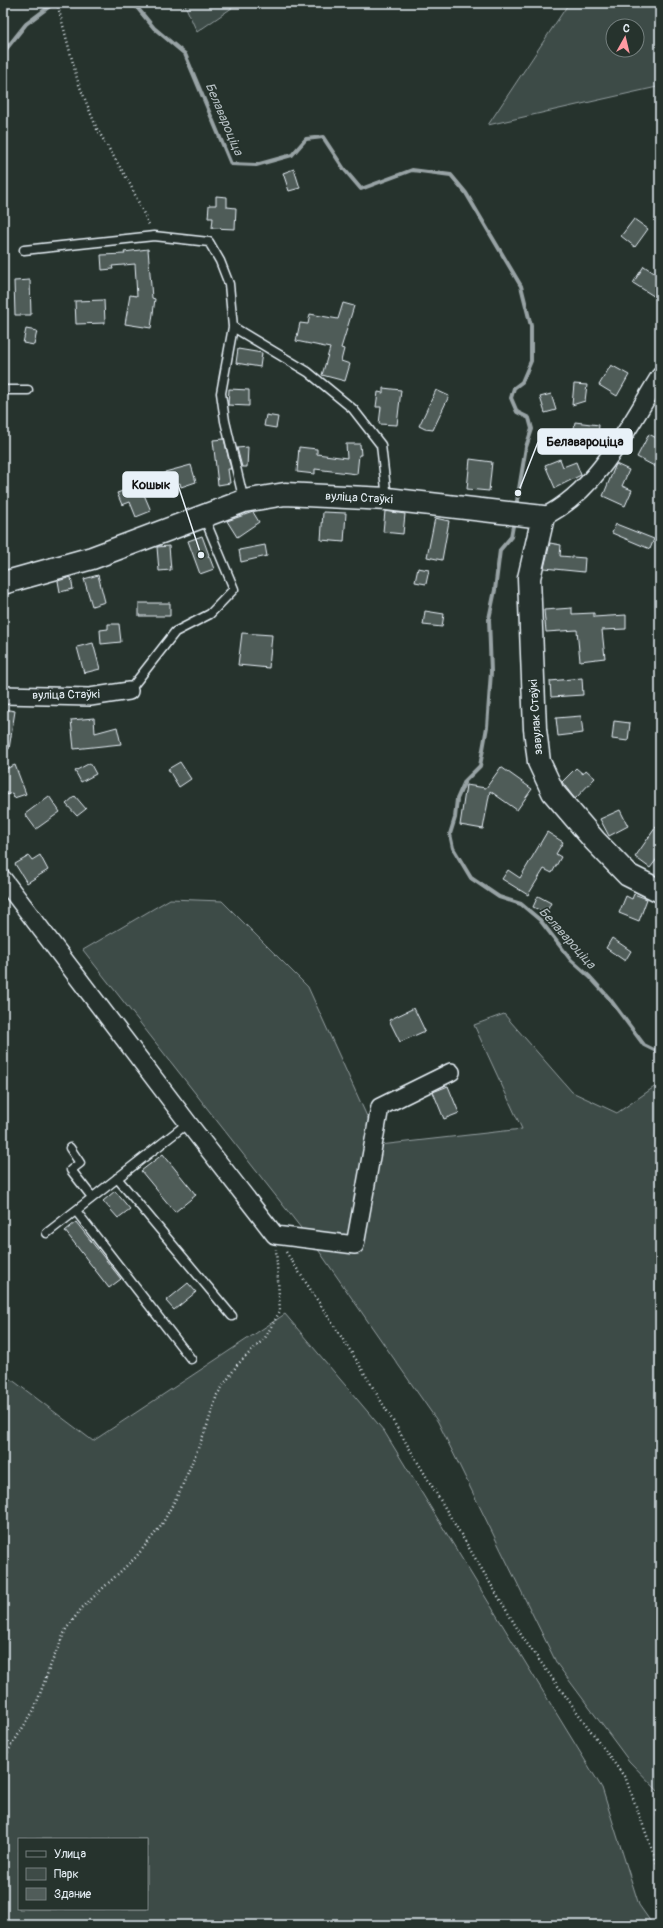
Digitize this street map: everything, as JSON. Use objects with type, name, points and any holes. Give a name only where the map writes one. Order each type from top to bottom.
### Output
[{"type":"street","points":[[538,516],[557,510],[579,492],[594,476],[613,451],[660,376]]},
{"type":"street","name":"вуліца Стаўкі","points":[[3,583],[92,558],[244,501],[285,494],[387,499],[538,516]]},
{"type":"street","name":"завулак Стаўкі","points":[[538,516],[529,578],[535,730],[539,762],[553,792],[595,841],[628,875],[660,891]]},
{"type":"street","name":"вуліца Стаўкі","points":[[3,695],[90,697],[129,691]]},
{"type":"street","points":[[3,879],[275,1235],[354,1245],[380,1107],[452,1072]]},
{"type":"lane","points":[[24,250],[154,236],[209,242],[220,261],[229,284],[233,328],[221,393],[225,421],[244,501]]},
{"type":"lane","points":[[233,328],[308,372],[352,409],[381,445],[387,499]]},
{"type":"lane","points":[[3,390],[28,390]]},
{"type":"lane","points":[[129,691],[175,632],[210,614],[234,588],[203,516]]},
{"type":"lane","points":[[47,1233],[188,1123]]},
{"type":"lane","points":[[70,1148],[80,1163],[71,1170],[92,1197]]},
{"type":"lane","points":[[117,1178],[232,1316]]},
{"type":"lane","points":[[76,1211],[191,1358]]},
{"type":"path","points":[[57,3],[78,82],[97,129],[129,182],[154,236]]},
{"type":"path","points":[[3,1759],[34,1710],[66,1629],[82,1608],[136,1557],[161,1526],[181,1489],[206,1429],[217,1395],[238,1365],[265,1338],[280,1311],[275,1235]]},
{"type":"path","points":[[275,1235],[357,1361],[523,1638],[626,1779],[660,1871]]},
{"type":"green space","points":[[184,3],[239,3],[197,32]]},
{"type":"green space","points":[[569,3],[660,3],[660,79],[657,87],[488,125]]},
{"type":"green space","points":[[170,899],[222,901],[308,987],[380,1145],[522,1129],[474,1025],[504,1014],[572,1092],[617,1113],[660,1083],[660,1793],[629,1761],[557,1664],[438,1422],[319,1251],[83,950]]},
{"type":"green space","points":[[285,1314],[384,1431],[602,1788],[639,1905],[653,1925],[3,1925],[3,1373],[93,1441]]},
{"type":"building","points":[[294,169],[300,188],[289,191],[283,173]]},
{"type":"building","points":[[216,196],[227,197],[227,207],[236,208],[235,229],[212,228],[213,218],[208,218],[209,205],[216,205]]},
{"type":"building","points":[[634,219],[648,229],[635,247],[621,236]]},
{"type":"building","points":[[148,249],[152,298],[155,299],[151,328],[125,324],[130,295],[137,296],[135,264],[112,266],[113,269],[102,270],[101,255],[125,254],[124,252]]},
{"type":"building","points":[[644,266],[660,277],[660,300],[633,283]]},
{"type":"building","points":[[30,280],[31,315],[15,315],[14,281]]},
{"type":"building","points":[[104,300],[105,323],[76,324],[75,301]]},
{"type":"building","points":[[343,303],[354,306],[341,348],[344,349],[341,361],[350,364],[345,381],[322,375],[330,348],[296,341],[300,323],[308,324],[310,314],[338,319]]},
{"type":"building","points":[[26,329],[37,331],[34,345],[23,343]]},
{"type":"building","points":[[238,349],[262,353],[260,367],[236,363]]},
{"type":"building","points":[[611,365],[629,375],[617,396],[599,385]]},
{"type":"building","points":[[574,384],[587,385],[585,401],[572,405]]},
{"type":"building","points":[[383,388],[401,390],[397,425],[379,424],[381,407],[376,407],[378,392],[383,393]]},
{"type":"building","points":[[229,389],[249,390],[249,406],[228,405]]},
{"type":"building","points":[[436,390],[449,396],[433,430],[425,429],[419,426]]},
{"type":"building","points":[[551,394],[556,410],[545,413],[540,397]]},
{"type":"building","points":[[266,415],[278,417],[276,428],[264,426]]},
{"type":"building","points":[[575,422],[599,425],[598,436],[573,433]]},
{"type":"building","points":[[649,434],[660,440],[660,469],[637,457]]},
{"type":"building","points":[[224,439],[231,469],[228,469],[230,483],[218,485],[213,440]]},
{"type":"building","points":[[346,444],[360,444],[361,455],[359,455],[357,474],[315,469],[315,474],[297,472],[299,447],[317,449],[317,454],[347,458]]},
{"type":"building","points":[[248,447],[247,467],[242,467],[237,448]]},
{"type":"building","points":[[470,459],[492,462],[489,491],[467,489]]},
{"type":"building","points":[[560,459],[563,467],[576,462],[581,475],[555,488],[545,465]]},
{"type":"building","points":[[616,464],[629,470],[622,486],[632,490],[625,506],[603,496]]},
{"type":"building","points":[[191,465],[196,482],[181,487],[180,483],[169,486],[165,472]]},
{"type":"building","points":[[140,485],[151,511],[136,517],[130,502],[122,505],[117,493]]},
{"type":"building","points":[[385,511],[405,514],[403,534],[383,532]]},
{"type":"building","points":[[253,512],[259,522],[237,537],[227,521]]},
{"type":"building","points":[[323,512],[346,513],[344,542],[321,540]]},
{"type":"building","points":[[435,518],[449,521],[442,560],[427,557]]},
{"type":"building","points":[[616,524],[654,539],[650,549],[612,533]]},
{"type":"building","points":[[202,536],[209,555],[207,557],[209,556],[214,569],[200,574],[188,541]]},
{"type":"building","points":[[550,543],[561,545],[560,556],[585,558],[584,572],[544,568]]},
{"type":"building","points":[[265,545],[267,556],[241,562],[239,550]]},
{"type":"building","points":[[169,546],[171,570],[159,571],[157,547]]},
{"type":"building","points":[[418,568],[429,570],[426,584],[415,582]]},
{"type":"building","points":[[98,575],[105,602],[92,606],[84,579]]},
{"type":"building","points":[[71,577],[73,589],[60,592],[58,581]]},
{"type":"building","points":[[139,603],[170,603],[170,616],[139,616]]},
{"type":"building","points":[[572,608],[572,614],[594,613],[594,617],[626,615],[626,629],[602,630],[605,658],[580,661],[577,630],[546,632],[544,610]]},
{"type":"building","points":[[425,611],[444,614],[442,627],[423,625]]},
{"type":"building","points":[[108,624],[119,624],[121,642],[101,644],[100,630],[108,629]]},
{"type":"building","points":[[242,633],[272,635],[269,668],[238,665]]},
{"type":"building","points":[[93,643],[100,669],[84,673],[77,647]]},
{"type":"building","points":[[582,678],[583,695],[551,697],[550,681]]},
{"type":"building","points":[[3,709],[15,711],[9,749],[3,748]]},
{"type":"building","points":[[581,716],[583,733],[558,736],[556,718]]},
{"type":"building","points":[[94,718],[95,733],[117,727],[121,744],[74,749],[71,720]]},
{"type":"building","points":[[614,721],[630,723],[628,741],[612,739]]},
{"type":"building","points":[[180,762],[191,779],[179,787],[168,769]]},
{"type":"building","points":[[90,763],[96,774],[81,782],[75,771]]},
{"type":"building","points":[[15,765],[26,794],[14,798],[12,793],[3,796],[3,770]]},
{"type":"building","points":[[501,767],[532,789],[517,810],[490,791],[483,829],[460,825],[466,785],[486,788]]},
{"type":"building","points":[[576,768],[583,774],[586,770],[595,778],[575,799],[562,782]]},
{"type":"building","points":[[49,796],[60,812],[36,829],[25,814]]},
{"type":"building","points":[[75,796],[86,809],[77,816],[66,804]]},
{"type":"building","points":[[620,810],[628,826],[609,836],[600,819]]},
{"type":"building","points":[[660,821],[660,855],[650,868],[635,857]]},
{"type":"building","points":[[547,832],[563,842],[556,854],[561,857],[552,873],[544,869],[528,895],[502,879],[508,870],[520,878]]},
{"type":"building","points":[[40,855],[48,870],[27,883],[15,864],[29,856],[32,860]]},
{"type":"building","points":[[634,894],[647,899],[639,921],[619,913],[626,896],[632,899]]},
{"type":"building","points":[[538,896],[551,903],[546,913],[533,907]]},
{"type":"building","points":[[612,938],[631,951],[625,961],[606,948]]},
{"type":"building","points":[[414,1008],[425,1031],[400,1042],[389,1020]]},
{"type":"building","points":[[448,1086],[459,1113],[444,1119],[433,1092]]},
{"type":"building","points":[[163,1154],[196,1195],[175,1212],[141,1171]]},
{"type":"building","points":[[115,1191],[130,1209],[118,1218],[103,1201]]},
{"type":"building","points":[[76,1222],[121,1279],[109,1288],[65,1231]]},
{"type":"building","points":[[188,1283],[196,1292],[174,1310],[166,1301]]},
{"type":"waterway","name":"Белавароціца","points":[[3,53],[26,24],[54,3]]},
{"type":"waterway","name":"Белавароціца","points":[[131,3],[135,5],[154,28],[185,54],[231,164],[256,165],[292,155],[306,139],[323,137],[344,169],[361,189],[412,170],[451,175],[466,193],[521,286],[531,326],[531,361],[522,382],[514,388],[511,398],[517,412],[529,418],[532,429],[526,447],[516,507]]},
{"type":"waterway","name":"Белавароціца","points":[[514,520],[511,537],[500,550],[495,590],[489,619],[491,672],[487,727],[480,766],[465,781],[457,799],[455,818],[450,834],[453,848],[471,878],[499,897],[521,904],[540,920],[571,960],[590,977],[609,998],[644,1045],[660,1053]]},
{"type":"place","name":"Белавароціца","points":[[518,493]]},
{"type":"place","name":"Кошык","points":[[201,555]]}]
